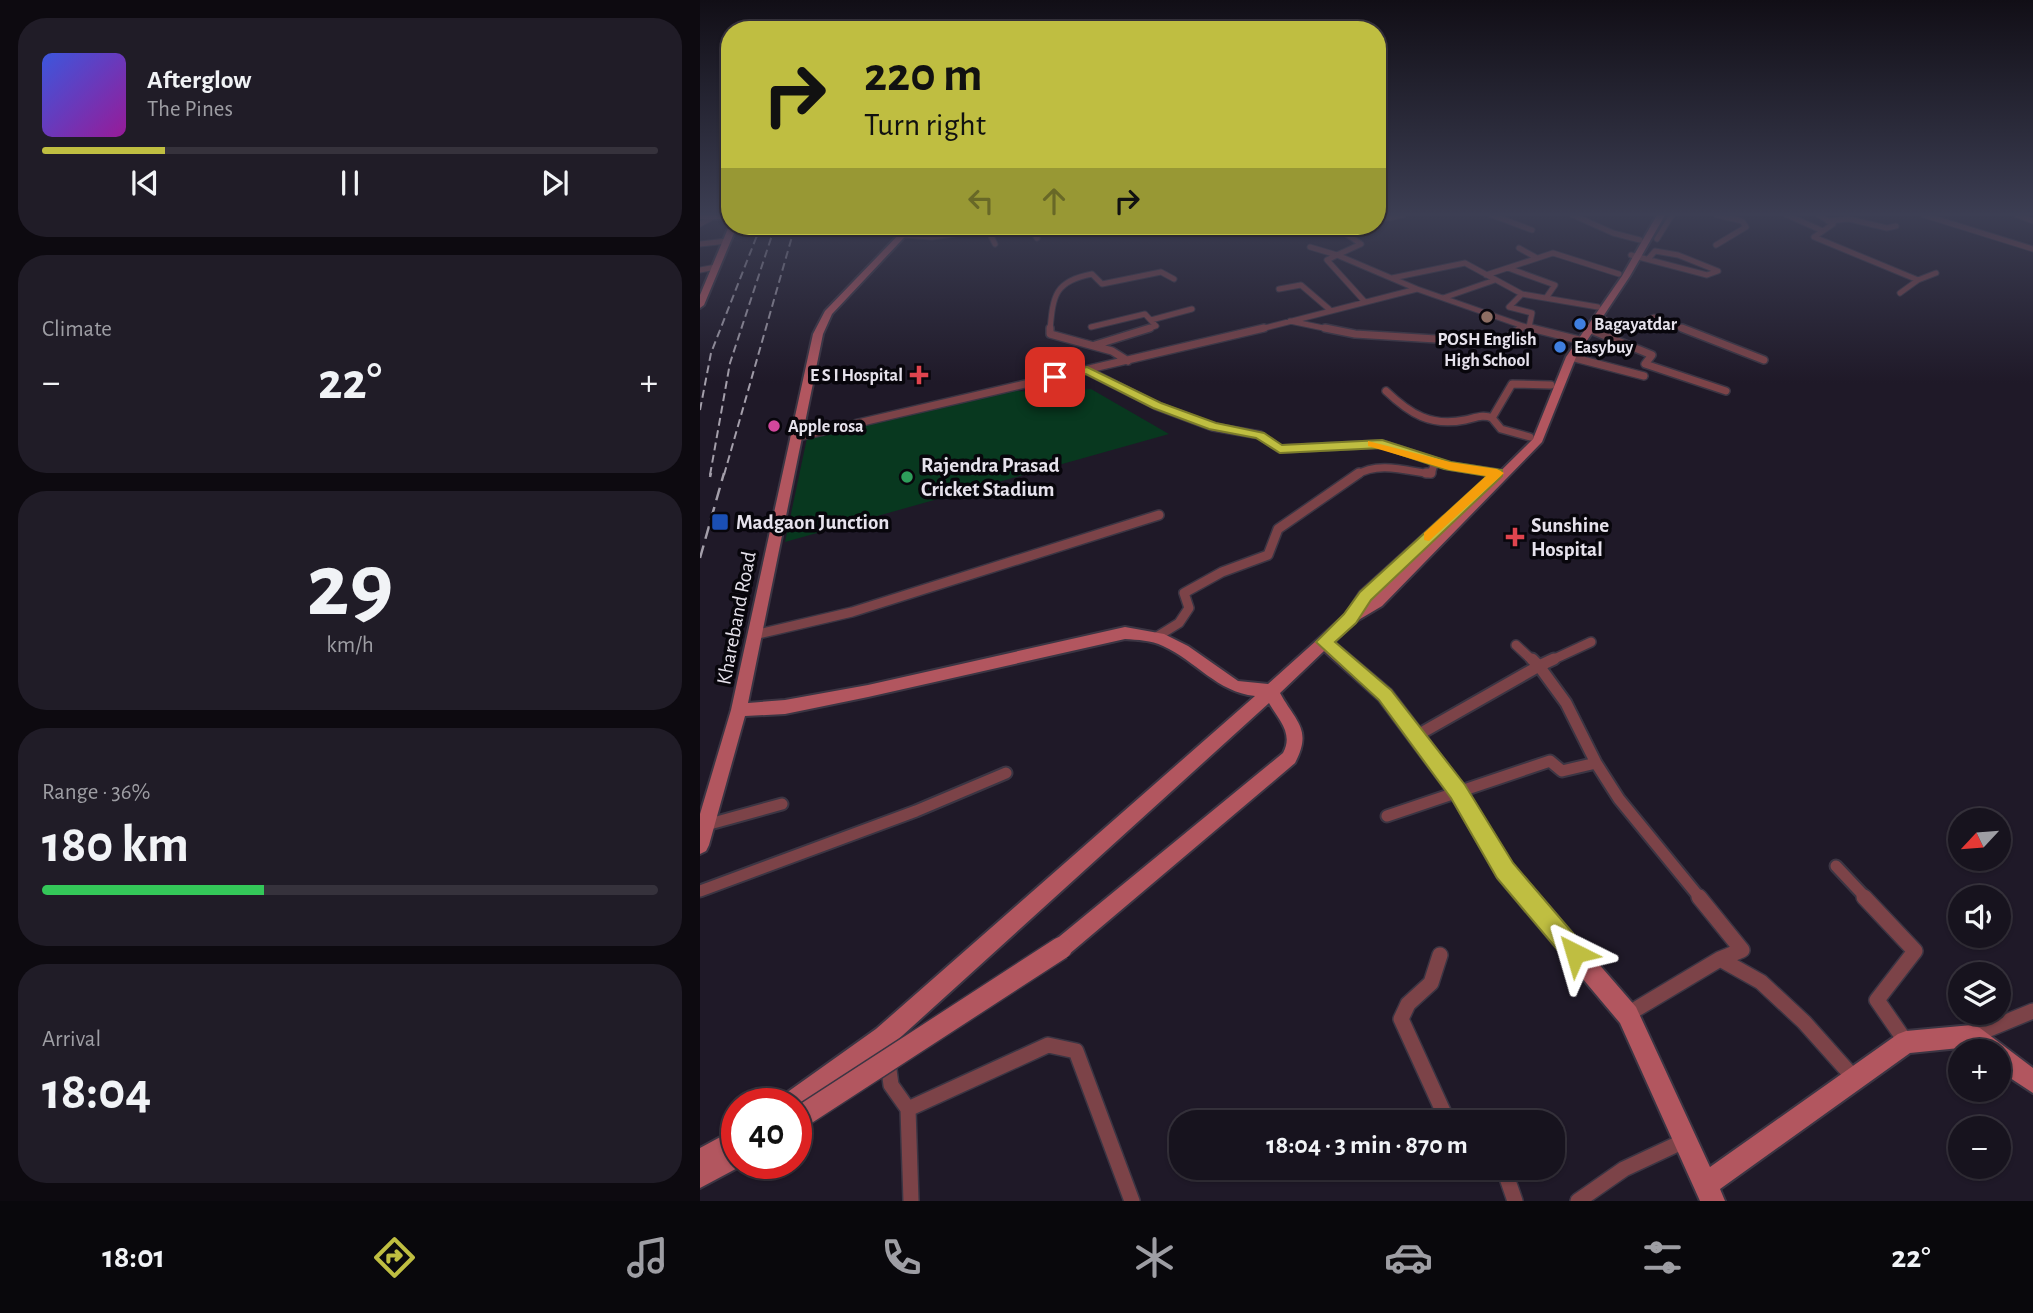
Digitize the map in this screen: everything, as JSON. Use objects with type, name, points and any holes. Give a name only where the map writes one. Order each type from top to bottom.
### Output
[{"type":"main road","points":[[700,305],[714,271]]},
{"type":"main road","name":"Khareband Road","points":[[700,845],[739,710],[794,438],[805,403],[818,334],[828,313],[866,271]]},
{"type":"main road","points":[[812,1088],[884,1037],[1271,691],[1350,618],[1365,596],[1464,510],[1538,440],[1578,339],[1591,330],[1598,312],[1622,271]]},
{"type":"main road","points":[[1464,510],[1530,437],[1562,355],[1578,339],[1628,271]]},
{"type":"main road","points":[[739,710],[785,707],[868,691],[1125,632],[1151,633],[1158,636],[1187,652],[1235,687],[1271,691]]},
{"type":"main road","points":[[1324,642],[1385,695],[1458,792],[1505,871],[1628,1015],[1710,1193],[1854,1079],[1906,1042],[1972,1036],[1976,1039]]},
{"type":"main road","points":[[812,1110],[1061,948],[1289,758],[1296,749],[1298,737],[1271,691]]},
{"type":"main road","points":[[2011,1066],[2033,1082]]},
{"type":"main road","points":[[700,1161],[721,1149]]},
{"type":"main road","points":[[700,1176],[721,1164]]},
{"type":"street","points":[[1337,271],[1365,302]]},
{"type":"street","points":[[1375,271],[1417,289],[1526,326],[1578,339]]},
{"type":"street","points":[[1391,278],[1425,271]]},
{"type":"street","points":[[1479,271],[1522,294],[1598,312],[1629,326],[1645,318],[1654,317],[1764,360]]},
{"type":"street","points":[[1486,275],[1498,271]]},
{"type":"street","points":[[1516,271],[1555,285],[1546,298]]},
{"type":"street","points":[[1610,271],[1619,274]]},
{"type":"street","points":[[1695,271],[1707,275],[1718,271]]},
{"type":"street","points":[[1894,271],[1918,281]]},
{"type":"street","points":[[1128,361],[1112,351],[1050,334],[1053,295],[1067,278],[1091,274],[1102,284],[1161,272],[1174,279]]},
{"type":"street","points":[[1899,293],[1936,273]]},
{"type":"street","points":[[1443,298],[1495,280]]},
{"type":"street","points":[[1279,289],[1301,285],[1329,310]]},
{"type":"street","points":[[794,438],[1128,361],[1417,289]]},
{"type":"street","points":[[1286,320],[1355,334],[1501,343],[1526,326],[1532,313],[1509,307],[1522,294]]},
{"type":"street","points":[[1151,320],[1192,309]]},
{"type":"street","points":[[1091,327],[1145,314],[1156,327],[1094,345]]},
{"type":"street","points":[[1591,330],[1652,355],[1644,364],[1726,390]]},
{"type":"street","points":[[1571,357],[1644,376]]},
{"type":"street","points":[[1087,370],[1157,406],[1213,427],[1259,435],[1280,449],[1382,444],[1435,462],[1497,473]]},
{"type":"street","points":[[1492,418],[1513,384],[1551,385]]},
{"type":"street","points":[[1386,391],[1401,407],[1441,425],[1451,425],[1485,415],[1492,418],[1501,429],[1530,437]]},
{"type":"street","points":[[1158,636],[1179,623],[1189,608],[1184,593],[1222,572],[1268,555],[1279,529],[1364,470],[1383,468],[1431,474],[1435,462]]},
{"type":"street","points":[[754,635],[852,612],[1159,516]]},
{"type":"street","points":[[1416,736],[1539,666],[1591,642]]},
{"type":"street","points":[[1516,645],[1539,666],[1566,703],[1596,763],[1628,809],[1742,950],[1720,959],[1628,1015]]},
{"type":"street","points":[[1387,816],[1550,761],[1562,771],[1596,763]]},
{"type":"street","points":[[700,891],[916,811],[1006,773]]},
{"type":"street","points":[[706,825],[782,804]]},
{"type":"street","points":[[1836,866],[1916,951],[1877,1000],[1906,1042]]},
{"type":"street","points":[[1440,955],[1431,982],[1408,1004],[1401,1020],[1442,1110]]},
{"type":"street","points":[[1720,959],[1760,982],[1804,1021],[1854,1079]]},
{"type":"street","points":[[1972,1036],[2033,1011]]},
{"type":"street","points":[[884,1037],[891,1085],[908,1109],[911,1201]]},
{"type":"street","points":[[908,1109],[1048,1045],[1076,1051],[1132,1201]]},
{"type":"street","points":[[1578,1201],[1624,1169],[1686,1140]]},
{"type":"street","points":[[1508,1180],[1515,1201]]},
{"type":"green space","name":"Rajendra Prasad Cricket Stadium","points":[[1091,389],[1169,434],[785,542],[807,438],[1008,390],[1045,393]]},
{"type":"railway","points":[[700,410],[711,353],[743,271]]},
{"type":"railway","points":[[710,475],[730,363],[760,271]]},
{"type":"railway","points":[[724,475],[782,271]]},
{"type":"railway","points":[[710,477],[711,473]]},
{"type":"railway","points":[[700,558],[724,473]]},
{"type":"slow traffic","points":[[1372,444],[1382,444],[1449,466],[1497,473],[1429,536]]},
{"type":"place","name":"POSH English High School","points":[[1487,317]]},
{"type":"place","name":"Bagayatdar","points":[[1580,324]]},
{"type":"place","name":"Easybuy","points":[[1560,347]]},
{"type":"place","name":"E S I Hospital","points":[[919,375]]},
{"type":"place","name":"Apple rosa","points":[[774,426]]},
{"type":"place","name":"Rajendra Prasad Cricket Stadium","points":[[907,477]]},
{"type":"place","name":"Madgaon Junction","points":[[720,522]]},
{"type":"place","name":"Sunshine Hospital","points":[[1515,537]]},
{"type":"route","points":[[1055,377],[1087,370],[1157,406],[1177,411],[1213,427],[1259,435],[1280,449],[1288,451],[1320,445],[1382,444],[1449,466],[1497,473],[1365,596],[1350,618],[1324,642],[1385,695],[1458,792],[1505,871],[1575,953]]}]
